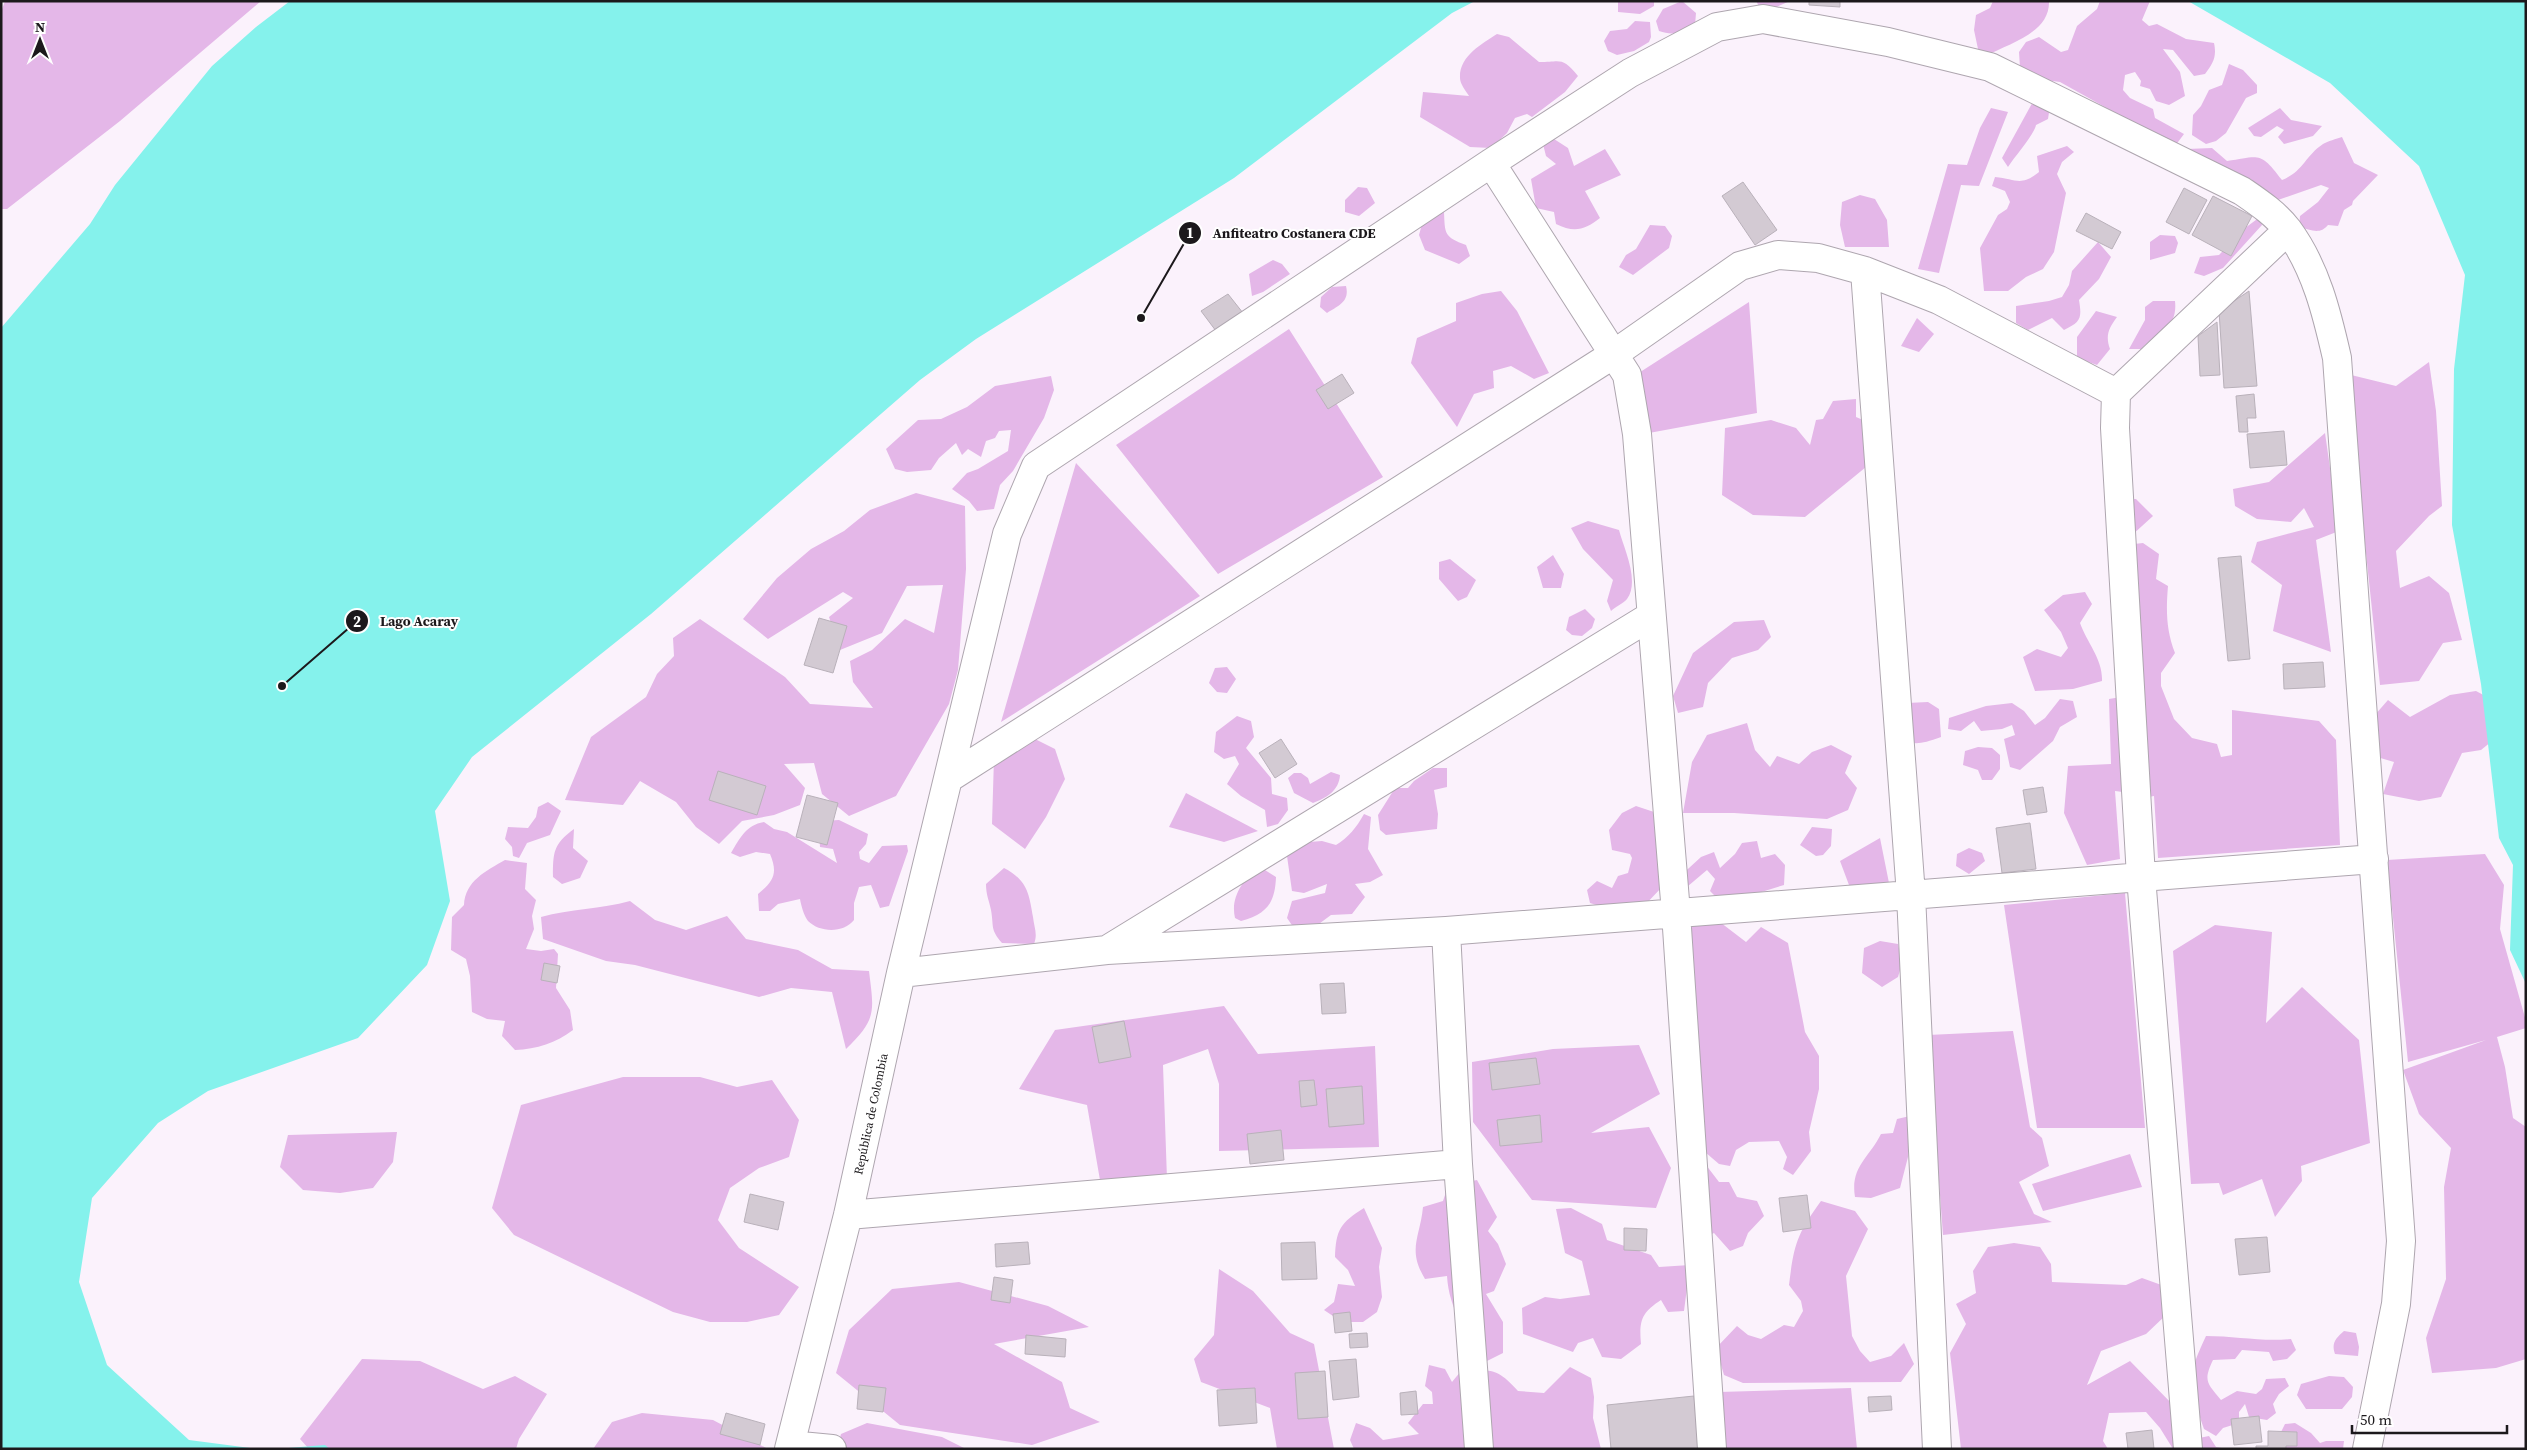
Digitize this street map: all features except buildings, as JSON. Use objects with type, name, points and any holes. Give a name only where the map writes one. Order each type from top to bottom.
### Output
[{"type":"street","name":"República de Colombia","points":[[789,1447],[848,1215],[901,973],[1007,534],[1036,466],[1491,163],[1630,73],[1717,27],[1763,19],[1888,42],[1990,67],[2242,191],[2267,208],[2288,230],[2304,257],[2324,303],[2338,358],[2401,1240],[2396,1304],[2367,1449]]},
{"type":"street","points":[[1491,163],[1627,375],[1637,434],[1676,913],[1712,1449]]},
{"type":"street","points":[[2188,1449],[2142,877],[2115,428],[2116,393],[2288,230]]},
{"type":"street","points":[[949,778],[1614,354],[1740,266],[1778,255],[1818,258],[1864,271],[1939,300],[2116,393]]},
{"type":"street","points":[[1864,271],[1911,895],[1937,1449]]},
{"type":"street","points":[[1107,950],[1651,616]]},
{"type":"street","points":[[901,973],[1107,950],[1446,931],[2374,859]]},
{"type":"street","points":[[1446,931],[1458,1164],[1478,1449]]},
{"type":"street","points":[[848,1215],[1458,1164]]},
{"type":"street","points":[[789,1447],[832,1449]]},
{"type":"shaded area","points":[[5,1],[261,1],[120,121],[7,209],[1,209],[1,12]]},
{"type":"shaded area","points":[[290,1],[1475,1],[1452,13],[1234,178],[976,339],[920,380],[651,614],[472,757],[435,811],[450,901],[427,965],[358,1038],[208,1091],[158,1123],[92,1198],[79,1282],[107,1365],[189,1440],[258,1449],[1,1449],[1,328],[90,224],[115,185],[212,66],[256,27]]},
{"type":"shaded area","points":[[1618,1],[1654,1],[1654,6],[1640,14],[1618,12]]},
{"type":"shaded area","points":[[1682,1],[1696,13],[1695,25],[1677,33],[1659,31],[1656,21],[1663,9]]},
{"type":"shaded area","points":[[1756,1],[1790,1],[1763,13]]},
{"type":"shaded area","points":[[1993,1],[2049,1],[2048,12],[2036,29],[2027,36],[1986,56],[1978,49],[1974,30],[1976,15],[1990,8]]},
{"type":"shaded area","points":[[2100,1],[2150,1],[2142,20],[2149,26],[2157,24],[2186,39],[2214,43],[2214,60],[2205,74],[2194,76],[2173,50],[2163,49],[2180,72],[2185,96],[2169,105],[2156,101],[2150,89],[2140,86],[2141,81],[2135,72],[2125,75],[2123,90],[2130,98],[2153,109],[2155,118],[2184,134],[2175,146],[2060,82],[2045,80],[2020,68],[2019,52],[2026,42],[2039,37],[2061,52],[2068,50],[2077,26],[2097,9]]},
{"type":"shaded area","points":[[2188,1],[2526,1],[2526,984],[2510,950],[2513,865],[2499,838],[2481,684],[2452,525],[2454,369],[2465,275],[2419,166],[2330,83]]},
{"type":"shaded area","points":[[1635,21],[1650,22],[1651,37],[1649,42],[1634,51],[1617,55],[1608,51],[1604,41],[1610,31],[1627,29]]},
{"type":"shaded area","points":[[1497,34],[1509,37],[1539,62],[1561,61],[1568,65],[1578,76],[1565,92],[1532,117],[1527,114],[1515,118],[1507,133],[1491,148],[1470,147],[1420,117],[1423,92],[1469,96],[1460,80],[1463,63],[1472,51]]},
{"type":"shaded area","points":[[2229,64],[2243,70],[2257,85],[2257,93],[2246,98],[2226,133],[2216,141],[2206,144],[2192,135],[2193,115],[2201,106],[2209,90],[2222,85]]},
{"type":"shaded area","points":[[2036,96],[2050,106],[2048,119],[2036,125],[2028,140],[2008,167],[2002,158]]},
{"type":"shaded area","points":[[1991,108],[2008,112],[1979,186],[1961,185],[1939,273],[1918,269],[1948,164],[1967,165],[1980,128]]},
{"type":"shaded area","points":[[2280,108],[2291,120],[2322,126],[2313,136],[2284,144],[2278,137],[2284,130],[2277,126],[2261,137],[2254,136],[2248,128]]},
{"type":"shaded area","points":[[2342,137],[2354,163],[2378,175],[2353,201],[2352,205],[2344,210],[2338,226],[2328,225],[2318,231],[2299,227],[2300,216],[2318,202],[2329,188],[2321,185],[2275,201],[2258,191],[2252,181],[2187,149],[2212,148],[2227,161],[2253,157],[2259,158],[2269,164],[2282,180],[2295,173],[2323,144]]},
{"type":"shaded area","points":[[1554,139],[1568,148],[1574,166],[1605,149],[1621,175],[1585,191],[1600,218],[1584,228],[1568,229],[1562,227],[1556,224],[1554,212],[1536,208],[1531,179],[1556,164],[1546,156],[1543,144]]},
{"type":"shaded area","points":[[2067,146],[2074,152],[2062,162],[2057,174],[2066,193],[2054,252],[2043,269],[2026,277],[2008,291],[1984,291],[1980,248],[1998,215],[2007,209],[2010,202],[2005,191],[1992,186],[1995,177],[2023,181],[2033,177],[2039,172],[2037,156]]},
{"type":"shaded area","points":[[1358,187],[1367,188],[1375,203],[1359,216],[1345,212],[1345,200]]},
{"type":"shaded area","points":[[1860,195],[1875,199],[1887,220],[1889,247],[1845,247],[1840,225],[1842,202]]},
{"type":"shaded area","points":[[1433,207],[1444,212],[1447,234],[1453,240],[1466,245],[1470,256],[1459,264],[1425,250],[1419,235],[1425,213]]},
{"type":"shaded area","points":[[2260,217],[2262,225],[2223,268],[2204,276],[2194,273],[2200,257],[2219,255],[2245,228]]},
{"type":"shaded area","points":[[1650,225],[1665,226],[1672,236],[1669,248],[1633,275],[1619,267],[1626,255],[1636,249]]},
{"type":"shaded area","points":[[2160,235],[2175,236],[2178,243],[2175,253],[2150,260],[2150,242]]},
{"type":"shaded area","points":[[2098,242],[2111,257],[2099,279],[2079,300],[2080,315],[2077,322],[2064,330],[2052,318],[2028,330],[2016,323],[2016,306],[2062,297],[2069,285],[2072,271]]},
{"type":"shaded area","points":[[1273,260],[1282,264],[1290,274],[1263,292],[1252,296],[1249,274]]},
{"type":"shaded area","points":[[1346,286],[1345,300],[1339,306],[1327,313],[1320,307],[1321,297],[1332,287]]},
{"type":"shaded area","points":[[1501,291],[1517,311],[1549,373],[1534,379],[1511,366],[1493,371],[1494,388],[1474,394],[1457,427],[1411,363],[1417,338],[1456,321],[1456,303],[1482,294]]},
{"type":"shaded area","points":[[2153,301],[2175,301],[2175,310],[2170,324],[2141,349],[2129,349],[2145,320],[2145,307]]},
{"type":"shaded area","points":[[1749,302],[1757,413],[1649,433],[1634,376]]},
{"type":"shaded area","points":[[2096,311],[2117,317],[2109,332],[2110,349],[2097,365],[2077,358],[2077,337]]},
{"type":"shaded area","points":[[1917,318],[1934,334],[1919,352],[1901,346]]},
{"type":"shaded area","points":[[1289,329],[1383,477],[1218,574],[1116,445]]},
{"type":"shaded area","points":[[2429,362],[2436,411],[2442,506],[2429,516],[2396,551],[2400,588],[2429,576],[2449,593],[2462,640],[2443,643],[2419,681],[2380,685],[2347,374],[2396,386]]},
{"type":"shaded area","points":[[1051,376],[1054,390],[1044,418],[1013,471],[1000,485],[994,509],[977,511],[969,501],[952,489],[967,473],[978,469],[1008,451],[1011,430],[999,431],[995,438],[986,441],[981,457],[968,449],[962,455],[956,443],[939,458],[931,470],[907,472],[895,469],[886,449],[918,420],[941,419],[967,407],[995,386]]},
{"type":"shaded area","points":[[1856,399],[1856,417],[1863,420],[1866,467],[1805,517],[1753,515],[1722,495],[1725,428],[1771,420],[1796,428],[1810,445],[1816,420],[1823,419],[1833,401]]},
{"type":"shaded area","points":[[2325,433],[2339,531],[2316,540],[2331,652],[2273,631],[2282,585],[2251,562],[2257,542],[2314,527],[2304,508],[2291,522],[2257,519],[2235,506],[2233,489],[2269,482]]},
{"type":"shaded area","points":[[1076,463],[1200,596],[1001,722]]},
{"type":"shaded area","points":[[916,493],[965,506],[966,569],[958,670],[949,704],[896,796],[849,816],[822,794],[814,763],[784,764],[805,788],[800,805],[774,815],[742,821],[719,844],[696,827],[676,802],[640,781],[623,805],[565,800],[591,737],[646,697],[657,674],[674,656],[673,638],[700,619],[785,677],[810,704],[873,708],[853,682],[850,661],[872,650],[905,619],[934,633],[943,585],[907,586],[882,633],[840,650],[829,617],[853,598],[843,592],[768,639],[743,619],[777,578],[811,549],[844,531],[870,510]]},
{"type":"shaded area","points":[[2127,499],[2136,499],[2153,516],[2131,536]]},
{"type":"shaded area","points":[[1588,521],[1619,530],[1630,565],[1632,574],[1631,592],[1626,600],[1611,611],[1607,601],[1613,580],[1583,549],[1571,528]]},
{"type":"shaded area","points":[[2143,543],[2159,554],[2156,579],[2168,586],[2167,620],[2175,653],[2161,673],[2161,686],[2174,719],[2192,738],[2217,744],[2221,757],[2232,755],[2232,710],[2319,721],[2336,740],[2340,845],[2158,858],[2154,796],[2139,796],[2115,791],[2120,859],[2087,865],[2064,813],[2068,766],[2111,764],[2109,699],[2121,697],[2134,544]]},
{"type":"shaded area","points":[[1553,555],[1564,574],[1561,588],[1543,588],[1537,567]]},
{"type":"shaded area","points":[[1450,559],[1476,580],[1467,597],[1458,601],[1439,579],[1439,562]]},
{"type":"shaded area","points":[[2085,592],[2092,604],[2080,623],[2100,665],[2102,681],[2073,689],[2035,691],[2023,657],[2037,649],[2061,657],[2068,648],[2061,632],[2044,610],[2063,595]]},
{"type":"shaded area","points":[[1585,609],[1595,619],[1592,628],[1582,636],[1572,635],[1566,630],[1569,617]]},
{"type":"shaded area","points":[[1764,620],[1771,637],[1758,650],[1732,658],[1708,683],[1703,707],[1678,713],[1673,696],[1693,653],[1734,622]]},
{"type":"shaded area","points":[[1227,667],[1236,679],[1227,693],[1217,692],[1209,683],[1215,668]]},
{"type":"shaded area","points":[[2476,691],[2489,698],[2497,737],[2481,750],[2462,753],[2441,797],[2419,801],[2383,794],[2394,762],[2377,757],[2374,716],[2388,700],[2410,717],[2450,695]]},
{"type":"shaded area","points":[[2060,699],[2073,701],[2077,717],[2060,727],[2053,741],[2020,770],[2010,767],[2004,739],[2015,735],[2012,725],[2002,729],[1981,731],[1974,721],[1961,731],[1948,729],[1949,718],[1986,706],[2012,703],[2024,711],[2035,725],[2045,718]]},
{"type":"shaded area","points":[[1928,702],[1939,709],[1941,737],[1911,743],[1885,728],[1887,716],[1907,703]]},
{"type":"shaded area","points":[[1237,716],[1251,721],[1254,737],[1246,748],[1271,778],[1272,794],[1287,798],[1288,810],[1278,824],[1267,827],[1265,810],[1241,796],[1227,784],[1239,764],[1235,756],[1224,759],[1214,752],[1216,732]]},
{"type":"shaded area","points":[[1747,723],[1755,750],[1770,767],[1777,756],[1799,764],[1812,752],[1831,745],[1852,756],[1845,773],[1857,788],[1848,810],[1827,819],[1734,813],[1683,813],[1692,762],[1707,735]]},
{"type":"shaded area","points":[[1031,737],[1055,749],[1065,779],[1046,817],[1025,849],[992,824],[994,758]]},
{"type":"shaded area","points":[[1978,747],[1992,748],[2000,755],[2000,769],[1992,780],[1982,780],[1978,770],[1963,765],[1965,751]]},
{"type":"shaded area","points":[[1433,768],[1447,768],[1447,787],[1434,790],[1438,814],[1437,829],[1386,835],[1380,830],[1378,815],[1395,788],[1408,788],[1414,781]]},
{"type":"shaded area","points":[[1331,772],[1340,775],[1337,785],[1323,799],[1313,803],[1294,793],[1288,778],[1294,773],[1301,773],[1308,778],[1310,784]]},
{"type":"shaded area","points":[[1186,793],[1258,831],[1224,842],[1169,827]]},
{"type":"shaded area","points":[[548,802],[561,811],[550,835],[527,843],[519,858],[513,856],[512,847],[505,839],[508,827],[528,828],[536,817],[538,807]]},
{"type":"shaded area","points":[[1636,806],[1663,815],[1662,887],[1644,906],[1612,910],[1590,903],[1587,890],[1597,881],[1612,888],[1618,876],[1628,873],[1632,858],[1630,854],[1612,850],[1609,830],[1622,813]]},
{"type":"shaded area","points":[[1364,814],[1371,817],[1368,849],[1383,875],[1370,882],[1355,884],[1365,897],[1352,914],[1331,915],[1308,932],[1296,931],[1287,918],[1292,901],[1325,893],[1327,884],[1304,893],[1292,891],[1287,856],[1296,843],[1322,841],[1336,845],[1352,832]]},
{"type":"shaded area","points":[[839,820],[868,834],[866,844],[859,852],[860,859],[869,863],[882,846],[907,845],[908,851],[889,906],[880,908],[871,885],[859,887],[854,903],[854,920],[844,927],[832,930],[819,928],[808,921],[800,899],[778,904],[770,911],[759,911],[758,894],[771,881],[774,866],[770,854],[756,852],[740,857],[731,853],[744,833],[753,826],[764,822],[774,829],[787,832],[837,863],[833,849],[820,847],[819,830],[822,821]]},
{"type":"shaded area","points":[[1812,827],[1832,829],[1831,846],[1823,855],[1816,856],[1800,845]]},
{"type":"shaded area","points":[[574,829],[573,848],[588,861],[580,878],[562,884],[553,877],[554,855],[558,844]]},
{"type":"shaded area","points":[[1880,838],[1890,888],[1849,885],[1840,861]]},
{"type":"shaded area","points":[[1757,841],[1761,858],[1775,854],[1785,865],[1784,885],[1755,894],[1717,898],[1710,891],[1715,879],[1707,870],[1681,892],[1677,879],[1701,857],[1714,852],[1720,868],[1735,854],[1742,843]]},
{"type":"shaded area","points":[[1969,848],[1982,853],[1985,861],[1969,874],[1956,866],[1957,854]]},
{"type":"shaded area","points":[[2485,854],[2504,885],[2500,929],[2526,1021],[2526,1028],[2497,1037],[2505,1067],[2513,1118],[2526,1127],[2526,1359],[2496,1368],[2432,1373],[2426,1338],[2446,1279],[2444,1187],[2451,1148],[2419,1114],[2403,1070],[2486,1040],[2408,1062],[2387,860]]},
{"type":"shaded area","points":[[505,860],[527,863],[525,889],[536,900],[532,916],[534,929],[526,949],[541,951],[554,949],[558,954],[556,988],[570,1010],[573,1030],[546,1044],[515,1050],[502,1036],[505,1021],[487,1019],[472,1012],[470,976],[466,959],[451,950],[452,917],[464,905],[468,889],[478,878]]},
{"type":"shaded area","points":[[1257,865],[1276,877],[1274,894],[1263,911],[1241,921],[1235,918],[1234,903],[1236,896]]},
{"type":"shaded area","points":[[1004,868],[1018,877],[1026,888],[1032,908],[1036,937],[1034,944],[1002,943],[994,931],[986,884]]},
{"type":"shaded area","points":[[2125,893],[2145,1128],[2037,1128],[2004,905]]},
{"type":"shaded area","points":[[630,901],[655,920],[686,930],[727,916],[746,939],[798,950],[832,969],[869,971],[872,1006],[868,1022],[846,1049],[832,992],[791,988],[759,997],[635,965],[606,961],[543,939],[541,917]]},
{"type":"shaded area","points":[[1712,916],[1746,942],[1761,927],[1788,943],[1805,1032],[1819,1056],[1819,1089],[1809,1132],[1811,1151],[1793,1175],[1783,1169],[1787,1157],[1779,1141],[1749,1142],[1736,1150],[1730,1166],[1719,1164],[1705,1152],[1684,919]]},
{"type":"shaded area","points":[[2215,925],[2272,932],[2266,1023],[2302,987],[2359,1040],[2370,1143],[2301,1166],[2302,1181],[2275,1217],[2262,1179],[2223,1195],[2219,1183],[2191,1184],[2173,951]]},
{"type":"shaded area","points":[[1880,941],[1898,944],[1902,963],[1898,977],[1882,987],[1862,973],[1864,948]]},
{"type":"shaded area","points":[[1224,1006],[1258,1054],[1375,1046],[1379,1147],[1219,1151],[1219,1084],[1208,1049],[1163,1065],[1167,1179],[1101,1186],[1087,1105],[1019,1089],[1055,1030]]},
{"type":"shaded area","points":[[2013,1031],[2030,1127],[2042,1138],[2049,1166],[2019,1182],[2034,1214],[2052,1222],[1943,1235],[1928,1035]]},
{"type":"shaded area","points":[[1639,1045],[1660,1094],[1591,1133],[1649,1127],[1671,1168],[1656,1208],[1532,1200],[1473,1122],[1472,1062],[1553,1049]]},
{"type":"shaded area","points":[[623,1077],[700,1077],[737,1087],[772,1080],[799,1120],[789,1157],[759,1168],[730,1188],[718,1220],[739,1248],[799,1287],[779,1315],[747,1322],[710,1322],[673,1312],[514,1235],[492,1208],[521,1105]]},
{"type":"shaded area","points":[[1910,1116],[1908,1157],[1900,1188],[1871,1198],[1855,1197],[1855,1178],[1858,1170],[1881,1134],[1893,1133],[1897,1119]]},
{"type":"shaded area","points":[[397,1132],[393,1162],[373,1188],[340,1193],[303,1190],[280,1167],[288,1135]]},
{"type":"shaded area","points":[[2130,1154],[2142,1187],[2043,1211],[2032,1184]]},
{"type":"shaded area","points":[[1706,1165],[1719,1182],[1729,1182],[1737,1197],[1757,1201],[1764,1216],[1748,1233],[1743,1246],[1730,1251],[1714,1233],[1703,1238]]},
{"type":"shaded area","points":[[1477,1180],[1497,1217],[1488,1231],[1498,1244],[1506,1264],[1494,1291],[1486,1294],[1503,1322],[1503,1353],[1485,1362],[1455,1311],[1448,1288],[1447,1276],[1425,1279],[1420,1269],[1416,1251],[1423,1207],[1443,1201],[1448,1186]]},
{"type":"shaded area","points":[[1821,1201],[1855,1211],[1868,1229],[1846,1276],[1852,1336],[1860,1351],[1870,1362],[1891,1356],[1904,1343],[1914,1364],[1901,1382],[1743,1383],[1724,1375],[1716,1348],[1737,1326],[1748,1335],[1761,1339],[1784,1325],[1794,1327],[1803,1311],[1801,1301],[1789,1285],[1793,1259],[1802,1231]]},
{"type":"shaded area","points":[[1364,1208],[1382,1248],[1379,1267],[1382,1297],[1377,1312],[1363,1322],[1342,1322],[1324,1310],[1334,1302],[1338,1284],[1355,1286],[1348,1270],[1335,1257],[1338,1234],[1349,1218]]},
{"type":"shaded area","points":[[1571,1208],[1602,1224],[1607,1240],[1651,1255],[1659,1267],[1690,1265],[1684,1311],[1668,1312],[1661,1300],[1654,1305],[1645,1314],[1641,1323],[1641,1344],[1621,1359],[1602,1357],[1593,1338],[1578,1343],[1573,1352],[1523,1334],[1522,1308],[1545,1297],[1560,1299],[1590,1295],[1582,1261],[1565,1253],[1556,1209]]},
{"type":"shaded area","points":[[2014,1243],[2040,1247],[2051,1264],[2052,1282],[2126,1285],[2142,1278],[2167,1287],[2166,1315],[2146,1334],[2101,1351],[2087,1385],[2130,1361],[2177,1409],[2173,1449],[2160,1428],[2146,1412],[2109,1413],[2103,1441],[2108,1449],[1961,1449],[1950,1353],[1966,1324],[1956,1304],[1976,1293],[1973,1271],[1988,1247]]},
{"type":"shaded area","points":[[1219,1269],[1253,1291],[1290,1333],[1314,1344],[1334,1449],[1277,1449],[1270,1408],[1201,1382],[1194,1359],[1214,1335]]},
{"type":"shaded area","points":[[959,1282],[1048,1306],[1089,1327],[994,1344],[1062,1382],[1070,1408],[1100,1422],[1032,1445],[900,1425],[836,1373],[849,1330],[892,1289]]},
{"type":"shaded area","points":[[2344,1331],[2356,1333],[2359,1347],[2358,1356],[2335,1354],[2335,1341]]},
{"type":"shaded area","points":[[2206,1336],[2270,1340],[2291,1339],[2296,1350],[2287,1359],[2273,1361],[2269,1352],[2242,1350],[2235,1359],[2213,1360],[2207,1377],[2208,1382],[2221,1400],[2237,1391],[2256,1394],[2262,1389],[2266,1379],[2285,1378],[2289,1386],[2279,1394],[2273,1404],[2276,1413],[2267,1420],[2249,1417],[2245,1404],[2239,1412],[2239,1423],[2223,1428],[2216,1436],[2204,1429],[2195,1401],[2192,1373]]},
{"type":"shaded area","points":[[362,1359],[420,1361],[483,1389],[515,1376],[547,1394],[519,1439],[516,1449],[309,1449],[300,1439]]},
{"type":"shaded area","points":[[1429,1365],[1445,1369],[1452,1382],[1461,1371],[1487,1371],[1498,1374],[1511,1383],[1518,1391],[1544,1393],[1570,1367],[1591,1378],[1594,1397],[1593,1418],[1601,1449],[1354,1449],[1350,1440],[1356,1423],[1370,1428],[1383,1440],[1419,1434],[1408,1423],[1423,1404],[1433,1404],[1432,1392],[1425,1386]]},
{"type":"shaded area","points":[[2329,1376],[2344,1377],[2353,1387],[2352,1397],[2342,1409],[2306,1409],[2297,1395],[2301,1384]]},
{"type":"shaded area","points":[[1851,1388],[1857,1449],[1723,1449],[1719,1392]]},
{"type":"shaded area","points":[[642,1413],[713,1420],[768,1449],[593,1449],[612,1422]]},
{"type":"shaded area","points":[[867,1423],[942,1437],[966,1449],[837,1449],[841,1434]]},
{"type":"shaded area","points":[[2295,1423],[2311,1433],[2320,1443],[2344,1441],[2343,1449],[2282,1449],[2277,1440],[2285,1424]]},
{"type":"shaded area","points":[[2209,1436],[2216,1447],[2227,1449],[2201,1449],[2199,1438]]},
{"type":"shaded area","points":[[325,1445],[330,1449],[276,1449]]},
{"type":"place","name":"Anfiteatro Costanera CDE","points":[[1141,318]]},
{"type":"place","name":"Lago Acaray","points":[[282,686]]}]
